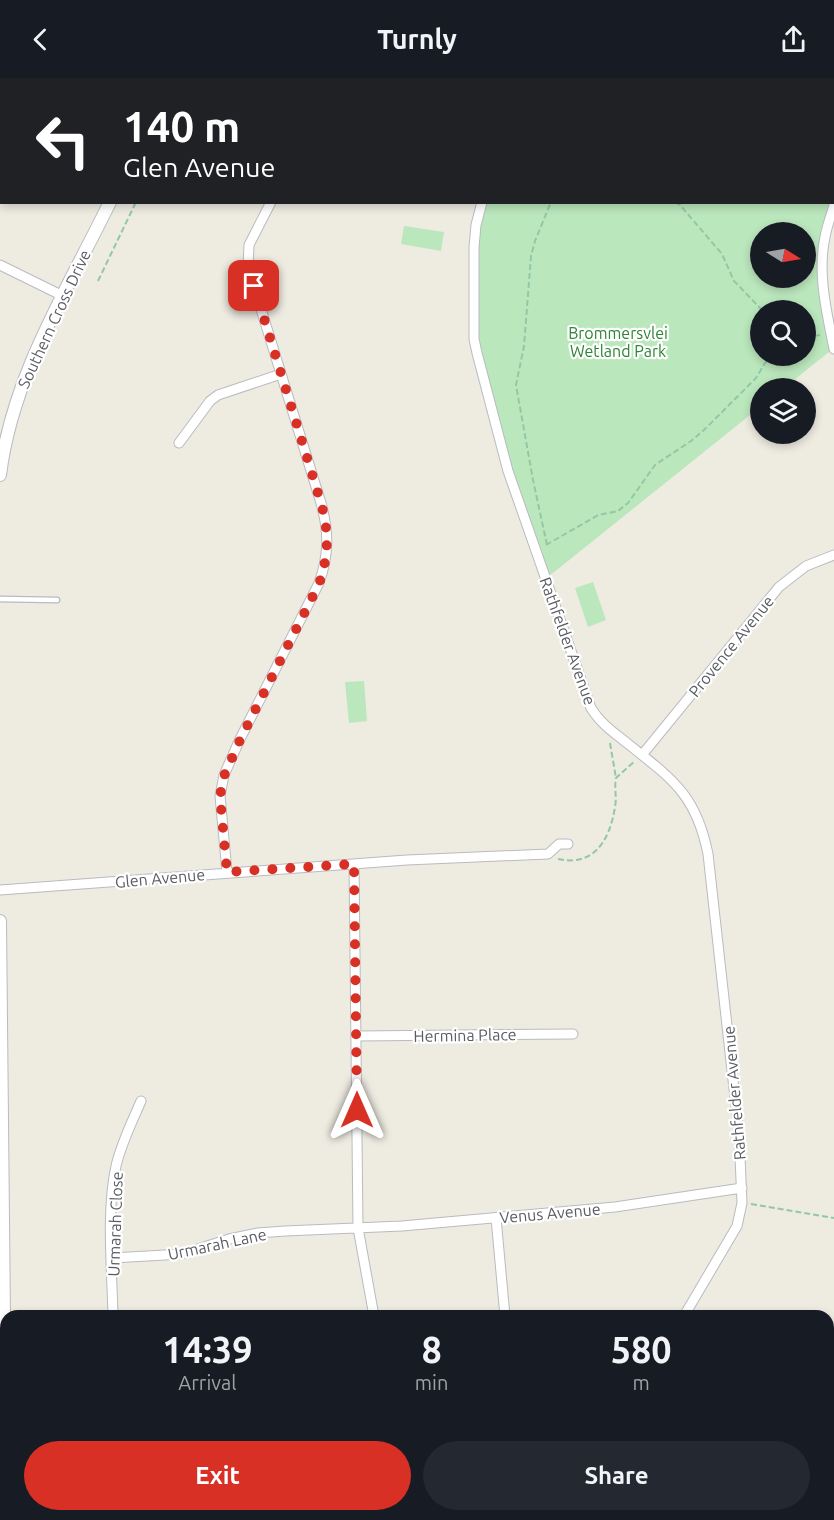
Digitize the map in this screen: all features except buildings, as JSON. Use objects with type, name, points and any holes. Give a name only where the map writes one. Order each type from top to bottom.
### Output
[{"type":"street","name":"Southern Cross Drive","points":[[0,475],[7,437],[20,390],[109,204]]},
{"type":"street","points":[[227,872],[220,796],[224,776],[319,584],[326,564],[328,547],[328,531],[323,511],[250,273],[249,245],[270,204]]},
{"type":"street","name":"Rathfelder Avenue","points":[[481,204],[474,247],[474,339],[508,471],[536,552],[591,708],[609,729],[686,795],[697,815],[705,839],[734,1079],[742,1203],[736,1226],[687,1310]]},
{"type":"street","points":[[834,205],[823,283],[834,349]]},
{"type":"street","points":[[0,265],[63,296]]},
{"type":"street","points":[[178,442],[210,401],[218,395],[281,374]]},
{"type":"street","name":"Provence Avenue","points":[[642,755],[779,587],[806,566],[834,555]]},
{"type":"street","name":"Glen Avenue","points":[[0,890],[227,872],[551,853],[559,844],[568,844]]},
{"type":"street","points":[[354,864],[358,1228],[373,1310]]},
{"type":"street","points":[[0,921],[4,1310]]},
{"type":"street","name":"Hermina Place","points":[[357,1036],[573,1034]]},
{"type":"street","name":"Urmarah Close","points":[[113,1310],[112,1197],[116,1168],[141,1101]]},
{"type":"street","name":"Venus Avenue","points":[[358,1228],[615,1207],[742,1188]]},
{"type":"street","points":[[496,1218],[504,1310]]},
{"type":"street","name":"Urmarah Lane","points":[[112,1258],[182,1254],[258,1233],[358,1228]]},
{"type":"lane","points":[[0,599],[57,600]]},
{"type":"path","points":[[98,280],[135,204]]},
{"type":"path","points":[[547,545],[516,384],[524,345],[531,256],[550,204]]},
{"type":"path","points":[[678,204],[722,254],[734,281],[752,300]]},
{"type":"path","points":[[816,336],[831,334]]},
{"type":"path","points":[[536,552],[598,515],[618,511],[628,503],[655,465],[704,430],[756,378],[763,366]]},
{"type":"path","points":[[551,853],[558,859],[583,860],[598,851],[607,835],[616,806],[616,778],[609,729]]},
{"type":"path","points":[[616,778],[642,755]]},
{"type":"path","points":[[742,1203],[834,1218]]},
{"type":"green space","name":"Brommersvlei Wetland Park","points":[[482,204],[834,204],[823,271],[834,348],[816,362],[816,300],[750,300],[750,366],[812,366],[796,378],[750,378],[750,415],[545,578],[477,353],[474,247]]},
{"type":"green space","points":[[404,226],[444,232],[441,251],[401,244]]},
{"type":"green space","points":[[593,582],[606,620],[588,627],[575,588]]},
{"type":"green space","points":[[364,681],[367,721],[349,723],[345,682]]},
{"type":"route","points":[[254,286],[321,503],[328,531],[328,547],[326,564],[319,584],[224,776],[220,796],[227,872],[354,864],[357,1110]]}]
